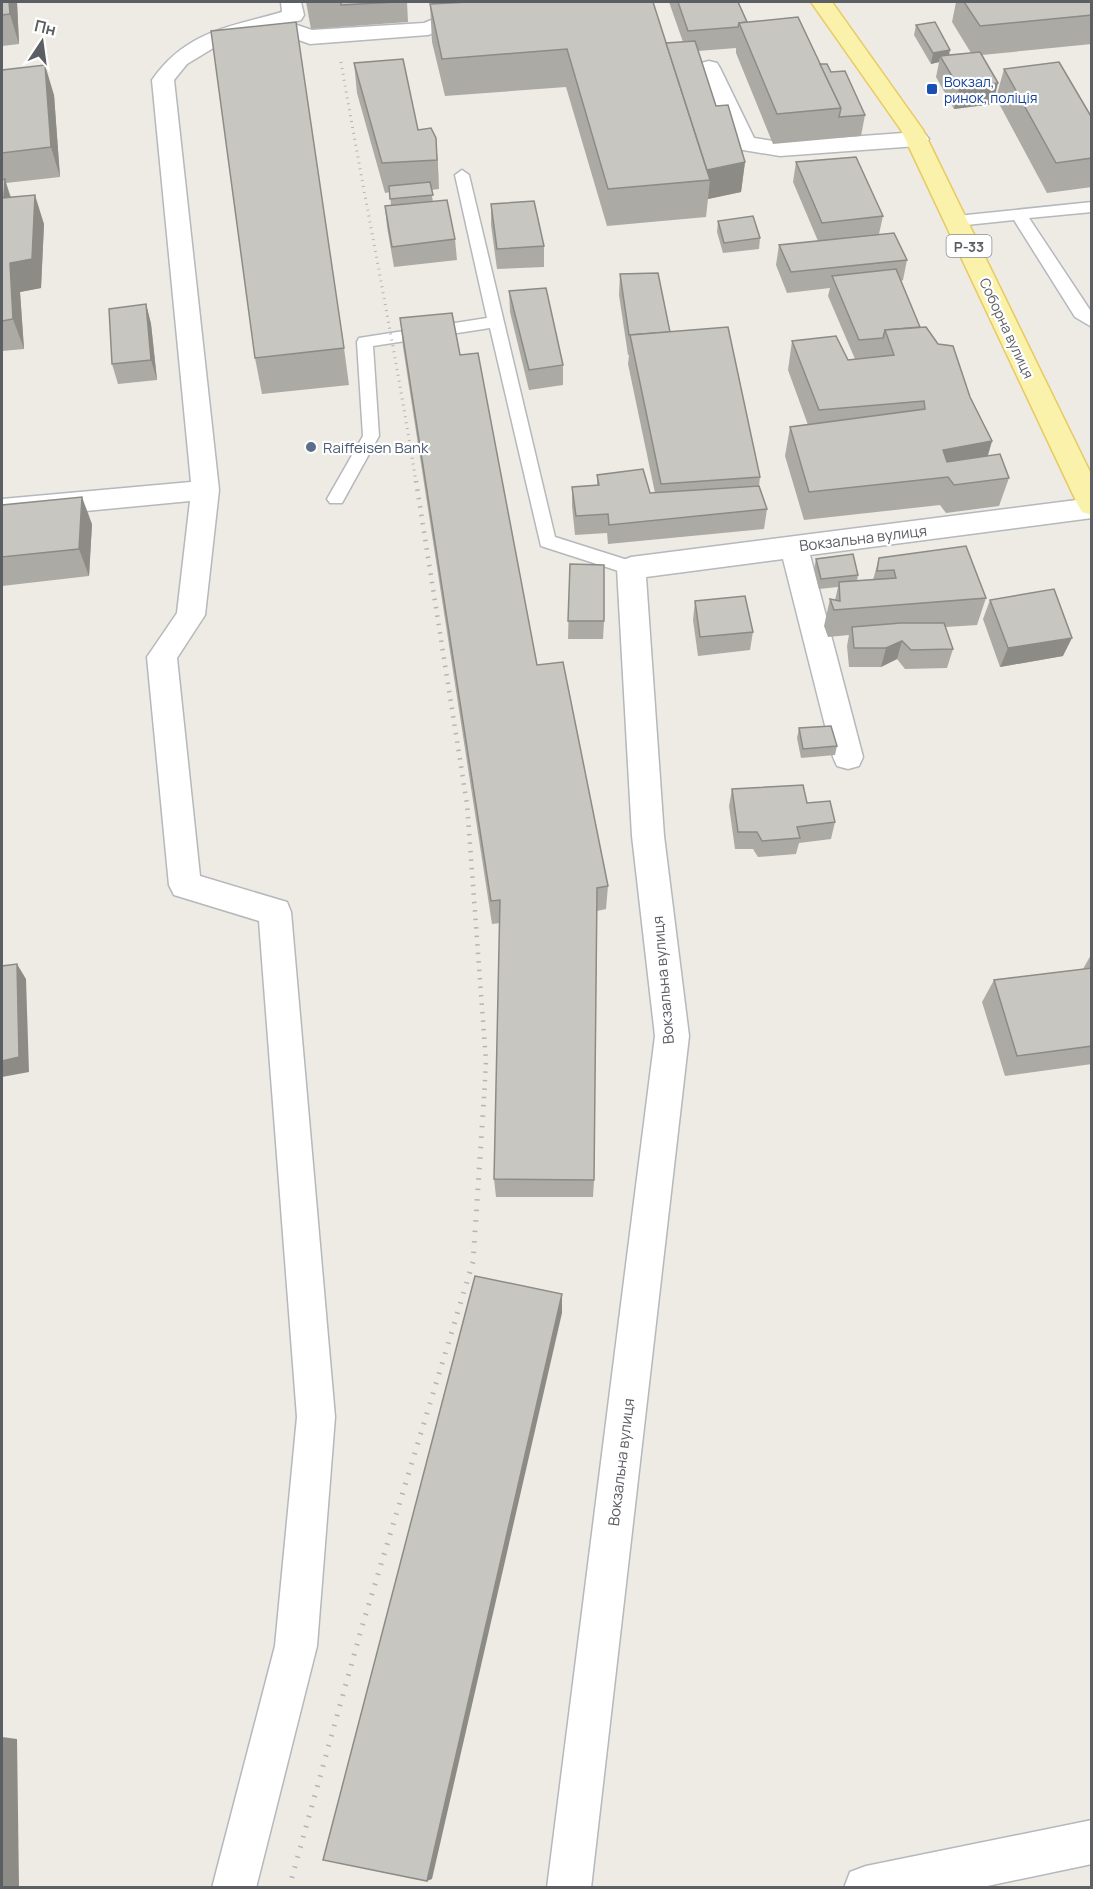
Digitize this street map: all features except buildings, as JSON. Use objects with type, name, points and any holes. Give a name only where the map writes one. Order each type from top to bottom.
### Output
[{"type":"main road","name":"Соборна вулиця","points":[[822,2],[917,139],[1092,507]]},
{"type":"street","points":[[234,1887],[296,1646],[316,1418],[275,912],[185,885],[162,657],[191,615],[205,490],[163,80],[179,59],[212,39],[278,11],[310,37],[428,29],[457,17],[454,2]]},
{"type":"street","points":[[710,68],[746,144],[780,149],[917,139]]},
{"type":"street","points":[[2,509],[205,490]]},
{"type":"street","name":"Вокзальна вулиця","points":[[569,1887],[672,1036],[648,836],[631,568],[1092,507]]},
{"type":"street","points":[[794,547],[848,758]]},
{"type":"street","points":[[866,1887],[1092,1842]]},
{"type":"lane","points":[[462,176],[547,541],[631,568]]},
{"type":"lane","points":[[957,221],[1092,207]]},
{"type":"lane","points":[[1019,215],[1081,313],[1092,322]]},
{"type":"lane","points":[[336,499],[371,436],[365,342],[496,322]]},
{"type":"railway","points":[[341,62],[416,482]]},
{"type":"railway","points":[[416,481],[467,804],[486,1061],[484,1099]]},
{"type":"railway","points":[[289,1888],[361,1630],[473,1262],[484,1098]]},
{"type":"place","name":"Вокзал, ринок, поліція","points":[[932,89]]},
{"type":"place","name":"Raiffeisen Bank","points":[[311,447]]}]
